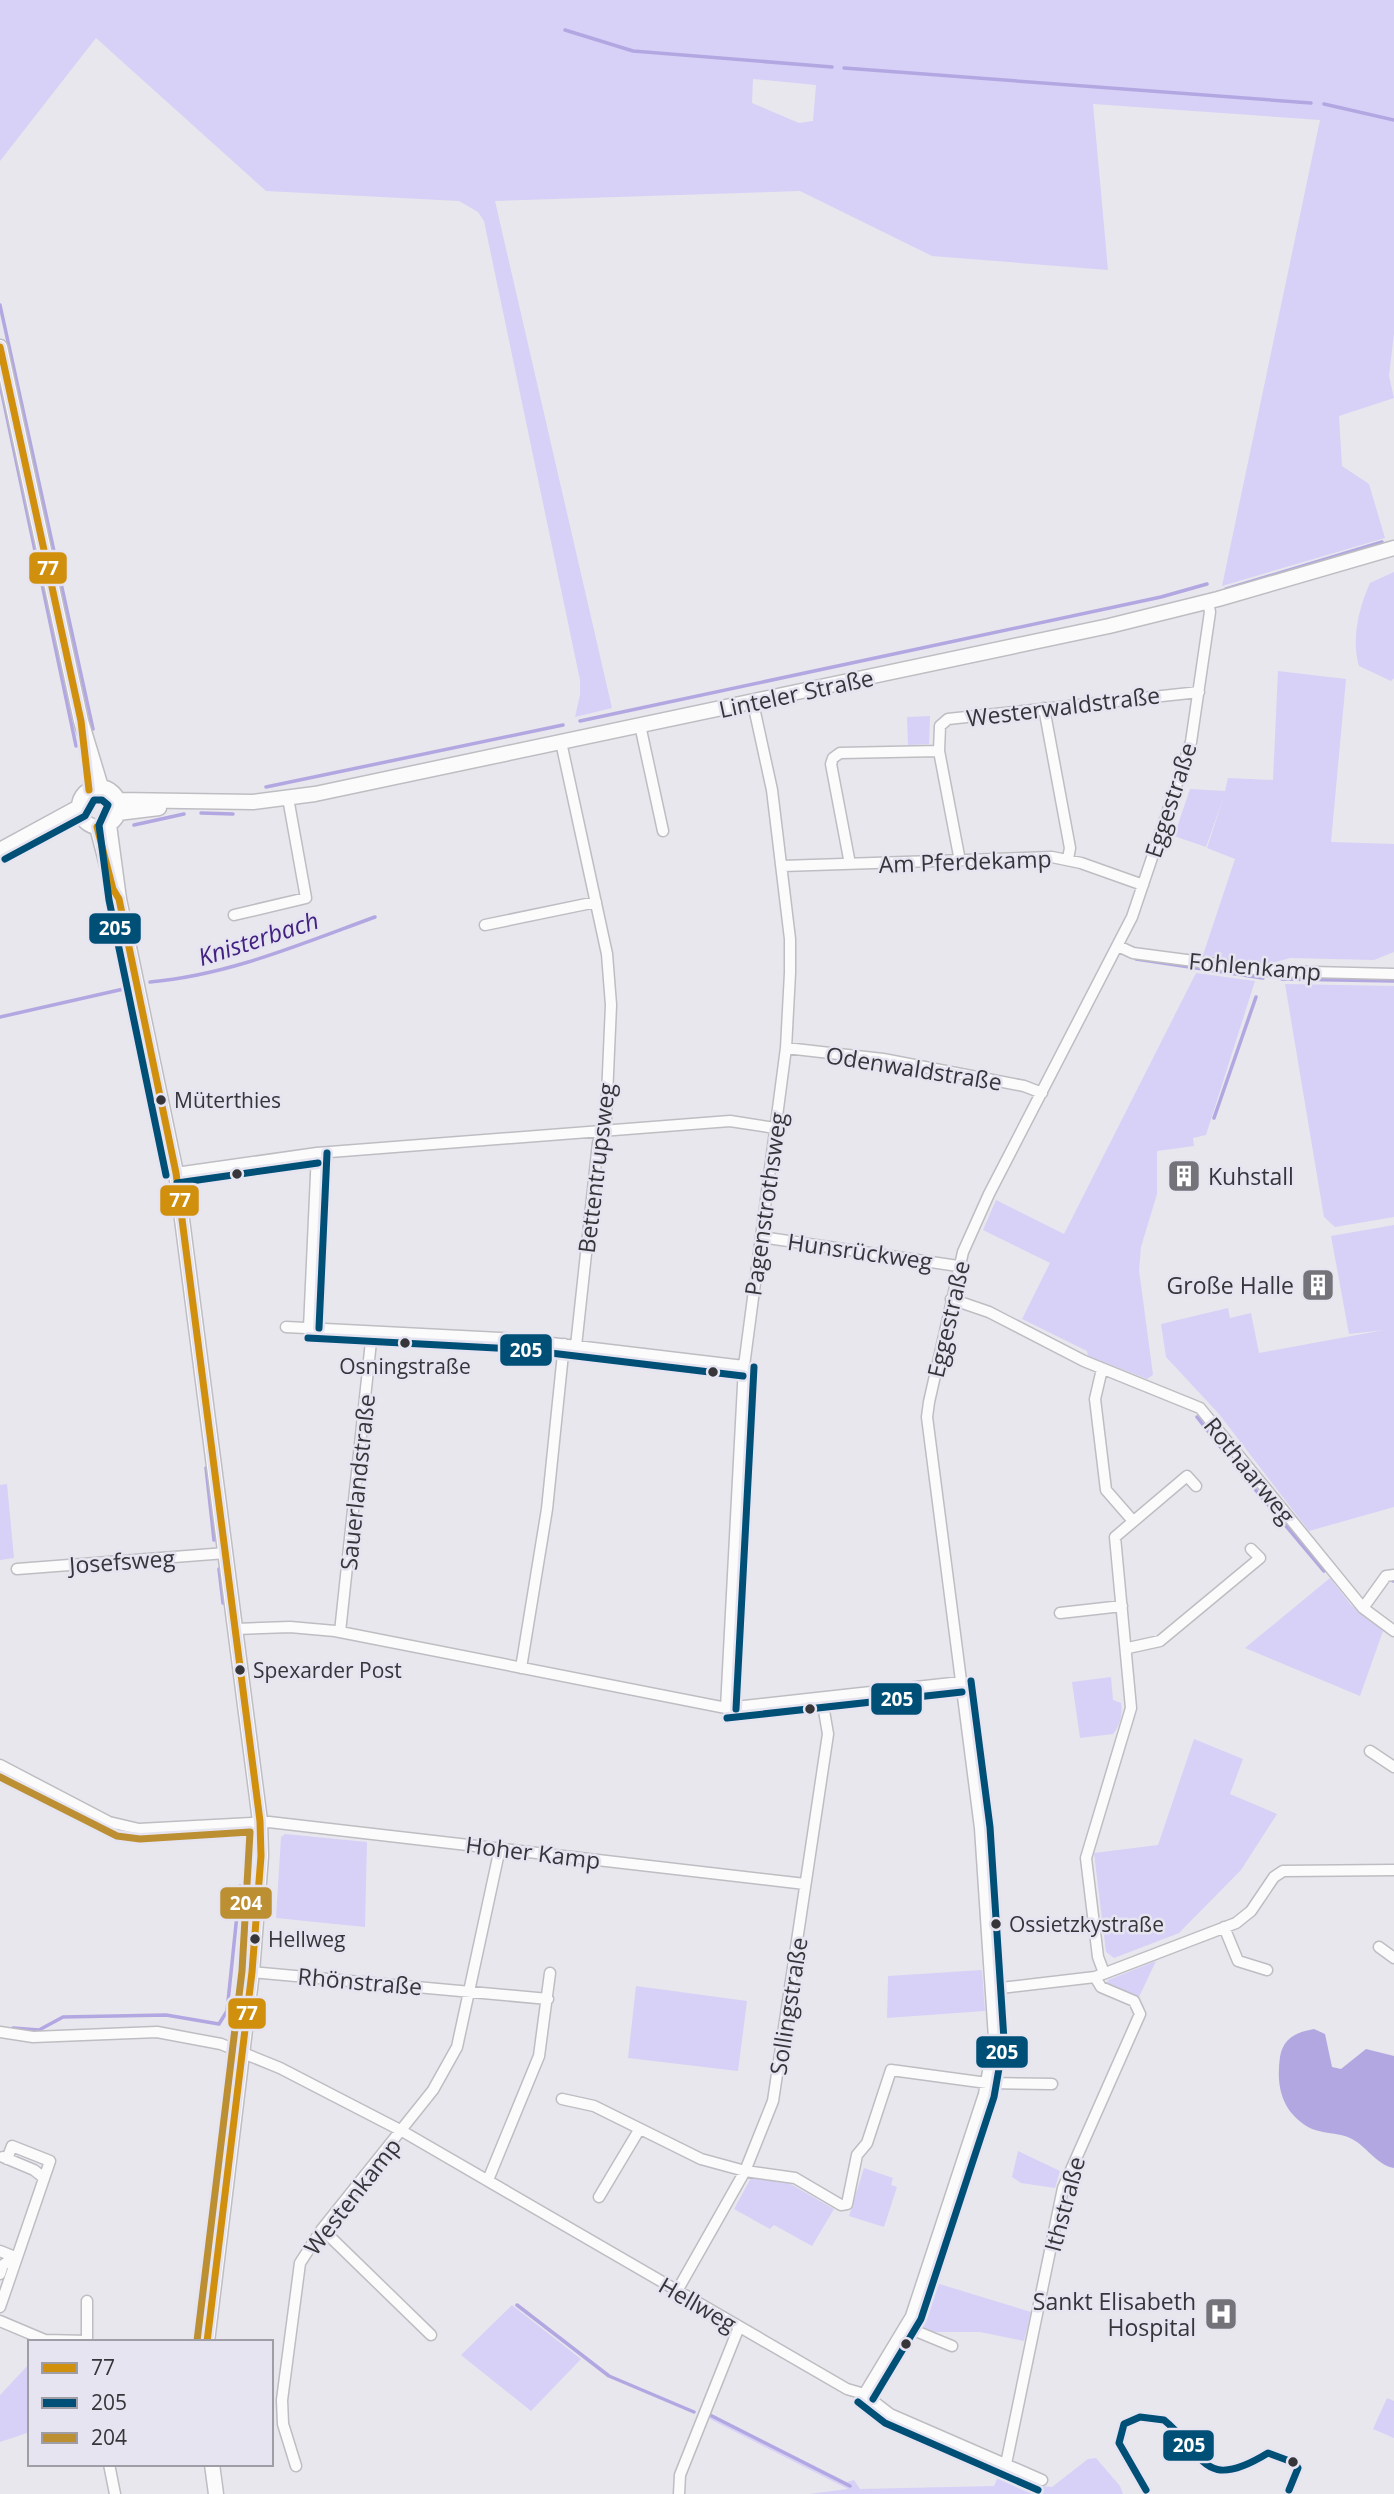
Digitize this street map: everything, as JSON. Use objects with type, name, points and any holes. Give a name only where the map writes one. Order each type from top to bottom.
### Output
[{"type":"main road","points":[[0,347],[95,789]]},
{"type":"main road","name":"Linteler Straße","points":[[118,806],[177,799],[191,803],[288,798],[753,703],[1208,602],[1394,548]]},
{"type":"main road","points":[[81,813],[82,797],[95,789],[111,791],[118,806],[103,826]]},
{"type":"main road","points":[[81,813],[103,826],[176,1173],[260,1821],[261,1856],[252,1972],[207,2340]]},
{"type":"main road","points":[[6,846],[81,813]]},
{"type":"main road","points":[[212,2466],[216,2493]]},
{"type":"street","name":"Eggestraße","points":[[864,2394],[906,2327],[927,2271],[987,2083],[994,2038],[980,1828],[928,1417],[958,1266],[989,1195],[1118,946],[1143,885],[1191,742],[1210,612],[1208,602]]},
{"type":"street","name":"Westerwaldstraße","points":[[960,861],[939,751],[940,726],[948,719],[1199,692]]},
{"type":"street","name":"Pagenstrothsweg","points":[[726,1708],[744,1366],[786,1048],[790,939],[772,790],[753,703]]},
{"type":"street","points":[[1044,708],[1070,848],[1068,859]]},
{"type":"street","points":[[640,725],[663,831]]},
{"type":"street","name":"Bettentrupsweg","points":[[521,1668],[547,1509],[598,1143],[606,1119],[611,1005],[607,954],[561,742]]},
{"type":"street","points":[[850,864],[831,764],[833,758],[840,753],[939,751]]},
{"type":"street","points":[[234,915],[306,898],[288,798]]},
{"type":"street","name":"Am Pferdekamp","points":[[782,866],[1068,859],[1143,885]]},
{"type":"street","points":[[485,925],[596,902]]},
{"type":"street","name":"Fohlenkamp","points":[[1118,946],[1133,953],[1270,971],[1394,974]]},
{"type":"street","name":"Odenwaldstraße","points":[[786,1048],[883,1059],[1024,1086],[1042,1093]]},
{"type":"street","points":[[176,1173],[317,1153],[730,1121],[775,1128]]},
{"type":"street","points":[[309,1328],[317,1153]]},
{"type":"street","name":"Hunsrückweg","points":[[761,1237],[958,1266]]},
{"type":"street","name":"Rothaarweg","points":[[951,1299],[989,1312],[1102,1369],[1200,1408],[1363,1608],[1394,1631]]},
{"type":"street","points":[[286,1327],[570,1345],[744,1366]]},
{"type":"street","name":"Sauerlandstraße","points":[[340,1632],[372,1332]]},
{"type":"street","points":[[1102,1369],[1095,1386],[1095,1399],[1106,1490],[1133,1521]]},
{"type":"street","points":[[1100,1975],[1086,1858],[1131,1708],[1128,1648],[1115,1538],[1187,1476],[1196,1486]]},
{"type":"street","points":[[1128,1648],[1160,1641],[1260,1558],[1251,1549]]},
{"type":"street","name":"Josefsweg","points":[[17,1569],[226,1553]]},
{"type":"street","points":[[1363,1608],[1386,1576],[1394,1575]]},
{"type":"street","points":[[1060,1613],[1122,1606]]},
{"type":"street","points":[[236,1629],[290,1627],[340,1632],[726,1708],[961,1682]]},
{"type":"street","name":"Sollingstraße","points":[[677,2291],[745,2171],[773,2101],[828,1734],[822,1699]]},
{"type":"street","points":[[1370,1751],[1394,1767]]},
{"type":"street","name":"Hoher Kamp","points":[[0,1765],[120,1826],[139,1829],[260,1821],[805,1884]]},
{"type":"street","name":"Westenkamp","points":[[296,2466],[283,2424],[282,2400],[296,2278],[306,2250],[402,2131],[449,2066],[457,2047],[500,1848]]},
{"type":"street","points":[[992,1989],[1100,1975],[1236,1923],[1251,1911],[1274,1877],[1283,1871],[1394,1870]]},
{"type":"street","points":[[1224,1927],[1238,1961],[1267,1970]]},
{"type":"street","points":[[1379,1947],[1394,1958]]},
{"type":"street","name":"Rhönstraße","points":[[252,1972],[548,1999]]},
{"type":"street","points":[[488,2180],[539,2056],[551,1973]]},
{"type":"street","name":"Ithstraße","points":[[1006,2464],[1063,2188],[1140,2014],[1134,2001],[1101,1987],[1100,1975]]},
{"type":"street","name":"Hellweg","points":[[0,2032],[33,2037],[157,2032],[221,2045],[280,2068],[402,2131],[847,2389],[864,2394],[890,2414],[1042,2480]]},
{"type":"street","points":[[562,2099],[594,2106],[701,2159],[745,2171],[795,2178],[841,2205],[847,2204],[857,2155],[867,2143],[891,2070],[987,2083],[1052,2084]]},
{"type":"street","points":[[598,2197],[639,2130]]},
{"type":"street","points":[[0,2307],[50,2161],[12,2146],[3,2157],[44,2178]]},
{"type":"street","points":[[322,2229],[431,2335]]},
{"type":"street","points":[[0,2251],[15,2257]]},
{"type":"street","points":[[0,2274],[3,2266],[15,2257]]},
{"type":"street","points":[[87,2301],[87,2340]]},
{"type":"street","points":[[0,2321],[45,2340]]},
{"type":"street","points":[[680,2494],[680,2475],[739,2327]]},
{"type":"street","points":[[906,2327],[952,2346]]},
{"type":"street","points":[[109,2466],[115,2494]]},
{"type":"shaded area","points":[[0,0],[1394,0],[1394,333],[1389,376],[1394,398],[1339,416],[1342,466],[1369,484],[1385,538],[1222,586],[1320,120],[1093,104],[1108,270],[932,256],[800,191],[495,201],[612,708],[575,717],[580,680],[484,221],[478,212],[459,201],[266,191],[96,38],[0,161]],"holes":[[[753,79],[816,85],[813,121],[799,123],[752,103]]]},
{"type":"shaded area","points":[[1394,572],[1394,678],[1391,681],[1359,666],[1356,635],[1370,583]]},
{"type":"shaded area","points":[[1278,671],[1346,679],[1331,842],[1394,844],[1394,952],[1374,960],[1290,958],[1266,965],[1203,955],[1235,859],[1207,848],[1224,796],[1206,847],[1174,836],[1190,789],[1225,791],[1228,778],[1273,780]]},
{"type":"shaded area","points":[[930,716],[929,744],[908,745],[907,717]]},
{"type":"shaded area","points":[[1196,973],[1255,981],[1206,1135],[1193,1138],[1194,1146],[1157,1151],[1157,1194],[1141,1247],[1139,1270],[1153,1375],[1147,1379],[1088,1356],[1087,1351],[1022,1319],[1050,1263],[983,1230],[996,1200],[1064,1234]]},
{"type":"shaded area","points":[[1285,984],[1394,986],[1394,1217],[1335,1227],[1324,1217]]},
{"type":"shaded area","points":[[1394,1225],[1394,1507],[1309,1531],[1219,1414],[1166,1357],[1161,1324],[1228,1308],[1230,1318],[1251,1313],[1259,1353],[1384,1330],[1349,1334],[1331,1236]]},
{"type":"shaded area","points":[[7,1484],[14,1558],[0,1560],[0,1485]]},
{"type":"shaded area","points":[[1330,1578],[1351,1605],[1383,1631],[1360,1696],[1245,1648]]},
{"type":"shaded area","points":[[1111,1677],[1113,1700],[1121,1703],[1122,1707],[1117,1727],[1113,1734],[1080,1738],[1072,1682]]},
{"type":"shaded area","points":[[1194,1739],[1243,1759],[1230,1794],[1277,1814],[1241,1870],[1179,1933],[1114,1958],[1106,1952],[1094,1853],[1158,1845]]},
{"type":"shaded area","points":[[285,1834],[367,1842],[365,1927],[276,1918],[281,1837]]},
{"type":"shaded area","points":[[1156,1961],[1139,1997],[1107,1983],[1108,1980]]},
{"type":"shaded area","points":[[982,1970],[985,2011],[887,2018],[888,1976]]},
{"type":"shaded area","points":[[636,1986],[747,2001],[738,2071],[628,2058]]},
{"type":"shaded area","points":[[1314,2029],[1325,2034],[1332,2067],[1341,2069],[1366,2049],[1394,2056],[1394,2168],[1382,2163],[1350,2138],[1308,2127],[1299,2121],[1286,2105],[1279,2078],[1282,2050],[1292,2037]]},
{"type":"shaded area","points":[[1018,2151],[1060,2171],[1055,2188],[1021,2183],[1012,2177]]},
{"type":"shaded area","points":[[864,2168],[893,2178],[891,2185],[897,2187],[884,2227],[849,2216]]},
{"type":"shaded area","points":[[751,2178],[787,2182],[834,2209],[812,2246],[774,2225],[770,2229],[734,2209]]},
{"type":"shaded area","points":[[933,2282],[1031,2312],[1024,2341],[980,2332],[934,2332],[920,2326],[917,2320]]},
{"type":"shaded area","points":[[512,2305],[581,2359],[531,2411],[461,2355]]},
{"type":"shaded area","points":[[28,2365],[28,2433],[0,2442],[0,2395]]},
{"type":"shaded area","points":[[1387,2398],[1394,2401],[1394,2438],[1373,2429]]},
{"type":"shaded area","points":[[709,2413],[847,2482],[854,2480],[860,2489],[994,2486],[1001,2470],[1041,2486],[1052,2487],[1088,2459],[1096,2458],[1120,2486],[1123,2494],[809,2494],[848,2489],[708,2418]]},
{"type":"waterway","points":[[565,30],[633,51],[832,67]]},
{"type":"waterway","points":[[844,68],[1311,103]]},
{"type":"waterway","points":[[1324,104],[1394,120]]},
{"type":"waterway","points":[[0,305],[93,729]]},
{"type":"waterway","points":[[0,384],[76,746]]},
{"type":"waterway","points":[[1226,589],[1382,542]]},
{"type":"waterway","points":[[580,721],[1161,597],[1207,584]]},
{"type":"waterway","points":[[266,787],[563,725]]},
{"type":"waterway","points":[[201,813],[233,814]]},
{"type":"waterway","points":[[134,825],[184,814]]},
{"type":"waterway","name":"Knisterbach","points":[[150,982],[208,973],[236,965],[292,948],[375,917]]},
{"type":"waterway","name":"Knisterbach","points":[[1136,959],[1263,978]]},
{"type":"waterway","name":"Knisterbach","points":[[1282,979],[1394,981]]},
{"type":"waterway","name":"Knisterbach","points":[[0,1017],[128,988]]},
{"type":"waterway","points":[[1214,1118],[1256,997]]},
{"type":"waterway","points":[[1197,1417],[1225,1453]]},
{"type":"waterway","points":[[1232,1462],[1324,1571]]},
{"type":"waterway","points":[[206,1468],[214,1540]]},
{"type":"waterway","points":[[219,1569],[223,1603]]},
{"type":"waterway","name":"Knisterbach","points":[[13,2028],[39,2030],[63,2017],[166,2015],[219,2024],[227,2011],[240,1886]]},
{"type":"waterway","points":[[517,2305],[609,2376],[694,2412]]},
{"type":"waterway","points":[[708,2414],[850,2486]]},
{"type":"transit line","name":"77","points":[[0,347],[81,721],[89,790]]},
{"type":"transit line","name":"205","points":[[5,859],[85,816],[94,800],[102,800],[108,805],[99,825],[109,900],[166,1175]]},
{"type":"transit line","name":"77","points":[[97,827],[113,889],[119,899],[176,1173],[260,1821],[261,1856],[252,1972],[207,2340]]},
{"type":"transit line","name":"205","points":[[319,1328],[327,1153]]},
{"type":"transit line","name":"205","points":[[177,1183],[318,1163]]},
{"type":"transit line","name":"205","points":[[308,1338],[517,1349],[743,1376]]},
{"type":"transit line","name":"205","points":[[736,1709],[754,1367]]},
{"type":"transit line","name":"205","points":[[873,2399],[921,2319],[994,2097],[1004,2040],[990,1827],[971,1681]]},
{"type":"transit line","name":"205","points":[[727,1718],[962,1692]]},
{"type":"transit line","name":"204","points":[[0,1777],[117,1836],[140,1839],[250,1832],[242,1971],[197,2340]]},
{"type":"transit line","name":"205","points":[[858,2402],[885,2423],[1038,2490]]},
{"type":"transit line","name":"205","points":[[1146,2490],[1119,2443],[1124,2424],[1140,2417],[1164,2420],[1197,2456],[1216,2469],[1229,2470],[1246,2465],[1268,2453],[1295,2463],[1298,2468],[1289,2490]]},
{"type":"place","name":"Müterthies","points":[[161,1100]]},
{"type":"place","name":"Kuhstall","points":[[1184,1176]]},
{"type":"place","name":"Große Halle","points":[[1318,1285]]},
{"type":"place","name":"Osningstraße","points":[[405,1343]]},
{"type":"place","name":"Spexarder Post","points":[[240,1670]]},
{"type":"place","name":"Ossietzkystraße","points":[[996,1924]]},
{"type":"place","name":"Hellweg","points":[[255,1939]]},
{"type":"place","name":"Sankt Elisabeth Hospital","points":[[1221,2314]]}]
